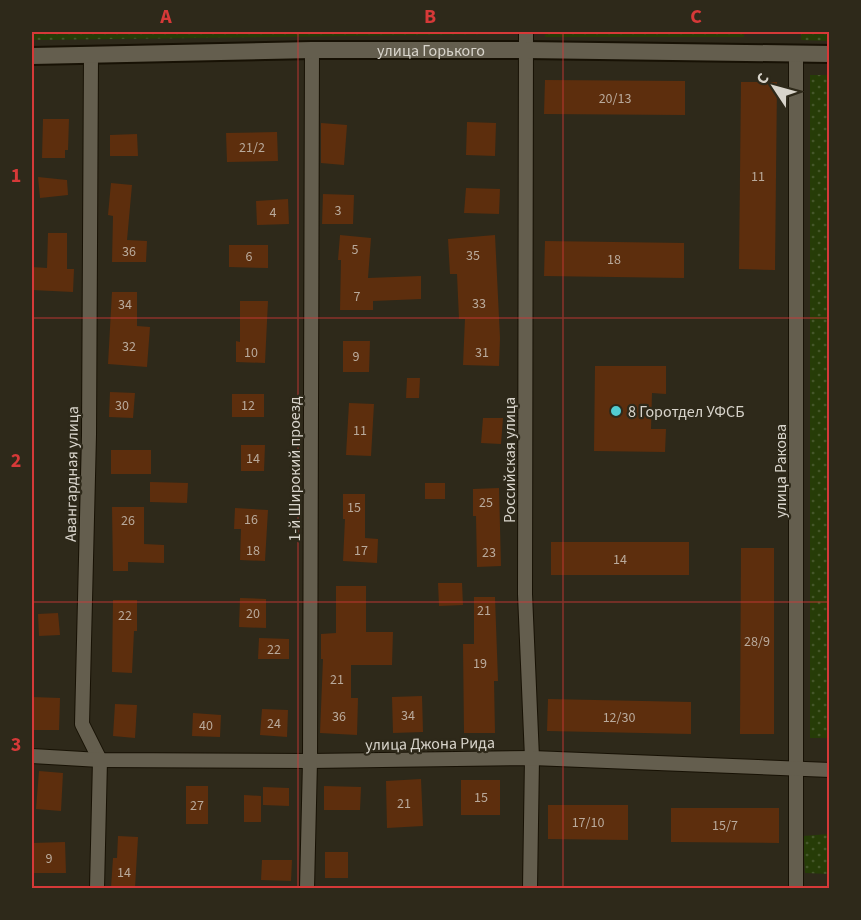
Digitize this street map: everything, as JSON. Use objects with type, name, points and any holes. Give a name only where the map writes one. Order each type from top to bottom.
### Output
[{"type":"street","name":"Российская улица","points":[[526,32],[525,594],[532,758],[530,888]]},
{"type":"street","name":"улица Горького","points":[[32,56],[526,50],[830,54]]},
{"type":"street","name":"1-й Широкий проезд","points":[[307,888],[310,761],[312,51]]},
{"type":"street","name":"улица Ракова","points":[[796,54],[796,888]]},
{"type":"street","name":"Авангардная улица","points":[[91,55],[89,435],[82,724],[100,760],[97,888]]},
{"type":"street","name":"улица Джона Рида","points":[[32,756],[100,760],[310,761],[532,758],[830,770]]},
{"type":"green space","points":[[32,32],[514,32],[514,34],[32,40]]},
{"type":"green space","points":[[545,32],[744,32],[744,37],[545,37]]},
{"type":"green space","points":[[801,32],[829,32],[829,41],[801,40]]},
{"type":"green space","points":[[810,75],[830,75],[829,738],[810,738]]},
{"type":"green space","points":[[829,834],[829,874],[805,873],[803,836]]},
{"type":"building","points":[[545,80],[685,81],[685,115],[544,114]]},
{"type":"building","points":[[741,82],[777,82],[775,270],[739,269]]},
{"type":"building","points":[[43,119],[69,119],[68,150],[65,150],[65,158],[42,158]]},
{"type":"building","points":[[467,122],[496,123],[495,156],[466,155]]},
{"type":"building","points":[[321,123],[347,125],[344,165],[321,163]]},
{"type":"building","points":[[277,132],[278,161],[227,162],[226,133]]},
{"type":"building","points":[[137,134],[138,156],[110,156],[110,135]]},
{"type":"building","points":[[38,177],[67,180],[68,195],[40,198]]},
{"type":"building","points":[[111,183],[132,185],[127,240],[147,241],[146,262],[112,262],[113,216],[108,215]]},
{"type":"building","points":[[466,188],[500,189],[499,214],[464,213]]},
{"type":"building","points":[[323,194],[354,195],[353,224],[322,224]]},
{"type":"building","points":[[288,199],[289,224],[257,225],[256,201]]},
{"type":"building","points":[[48,233],[67,233],[67,269],[74,269],[73,292],[32,290],[32,267],[47,268]]},
{"type":"building","points":[[340,235],[371,238],[368,278],[421,276],[421,299],[373,301],[373,310],[340,310],[341,260],[338,260]]},
{"type":"building","points":[[495,235],[500,338],[499,366],[463,365],[465,319],[459,319],[457,274],[450,274],[448,239]]},
{"type":"building","points":[[545,241],[684,243],[684,278],[544,276]]},
{"type":"building","points":[[229,245],[268,245],[268,268],[229,267]]},
{"type":"building","points":[[112,292],[137,292],[137,326],[150,327],[147,367],[108,364]]},
{"type":"building","points":[[240,301],[268,301],[265,363],[236,362],[236,341],[240,342]]},
{"type":"building","points":[[343,341],[370,341],[369,372],[343,372]]},
{"type":"building","points":[[595,366],[666,366],[666,394],[652,393],[651,429],[666,429],[665,452],[594,451]]},
{"type":"building","points":[[407,378],[420,378],[419,398],[406,398]]},
{"type":"building","points":[[110,392],[135,393],[133,418],[109,417]]},
{"type":"building","points":[[232,394],[264,394],[264,417],[232,417]]},
{"type":"building","points":[[349,403],[374,404],[371,456],[346,455]]},
{"type":"building","points":[[483,418],[503,418],[501,444],[481,443]]},
{"type":"building","points":[[241,445],[265,445],[264,471],[241,471]]},
{"type":"building","points":[[111,450],[151,450],[151,474],[111,474]]},
{"type":"building","points":[[150,482],[188,483],[187,503],[150,502]]},
{"type":"building","points":[[425,483],[445,483],[445,499],[425,499]]},
{"type":"building","points":[[499,488],[501,566],[477,567],[473,489]]},
{"type":"building","points":[[343,494],[365,494],[365,538],[378,539],[377,563],[343,561],[345,519],[343,519]]},
{"type":"building","points":[[112,507],[144,507],[144,544],[164,545],[164,563],[128,562],[128,571],[113,571]]},
{"type":"building","points":[[235,508],[268,510],[265,561],[240,560],[241,529],[234,529]]},
{"type":"building","points":[[551,542],[689,542],[689,575],[551,575]]},
{"type":"building","points":[[741,548],[774,548],[774,734],[740,734]]},
{"type":"building","points":[[438,583],[462,583],[463,605],[439,606]]},
{"type":"building","points":[[336,586],[366,586],[366,632],[393,632],[392,665],[351,665],[351,698],[358,698],[357,735],[320,733],[323,659],[321,659],[321,634],[336,633]]},
{"type":"building","points":[[474,597],[495,597],[498,681],[494,681],[495,733],[464,733],[463,644],[474,644]]},
{"type":"building","points":[[240,598],[266,599],[266,628],[239,627]]},
{"type":"building","points":[[113,600],[137,600],[137,631],[134,631],[132,673],[112,672]]},
{"type":"building","points":[[58,613],[60,635],[39,636],[38,614]]},
{"type":"building","points":[[259,638],[289,639],[289,659],[258,659]]},
{"type":"building","points":[[422,696],[423,732],[393,733],[392,697]]},
{"type":"building","points":[[32,697],[60,698],[59,730],[32,730]]},
{"type":"building","points":[[548,699],[691,702],[691,734],[547,731]]},
{"type":"building","points":[[115,704],[137,705],[135,738],[113,736]]},
{"type":"building","points":[[262,709],[288,710],[287,737],[260,735]]},
{"type":"building","points":[[193,713],[221,715],[220,737],[192,736]]},
{"type":"building","points":[[39,771],[63,773],[61,811],[36,809]]},
{"type":"building","points":[[421,779],[423,826],[387,828],[386,781]]},
{"type":"building","points":[[461,780],[500,780],[500,815],[461,815]]},
{"type":"building","points":[[186,786],[208,786],[208,824],[186,824]]},
{"type":"building","points":[[324,786],[361,787],[360,810],[324,810]]},
{"type":"building","points":[[263,787],[289,788],[289,806],[263,805]]},
{"type":"building","points":[[244,795],[261,796],[261,822],[244,822]]},
{"type":"building","points":[[548,805],[628,805],[628,840],[548,839]]},
{"type":"building","points":[[671,808],[779,808],[779,843],[671,842]]},
{"type":"building","points":[[118,836],[138,837],[135,888],[111,888],[113,858],[117,858]]},
{"type":"building","points":[[65,842],[66,873],[32,873],[32,843]]},
{"type":"building","points":[[325,852],[348,852],[348,878],[325,878]]},
{"type":"building","points":[[262,860],[292,860],[291,881],[261,880]]},
{"type":"place","name":"8 Горотдел УФСБ","points":[[616,411]]}]
